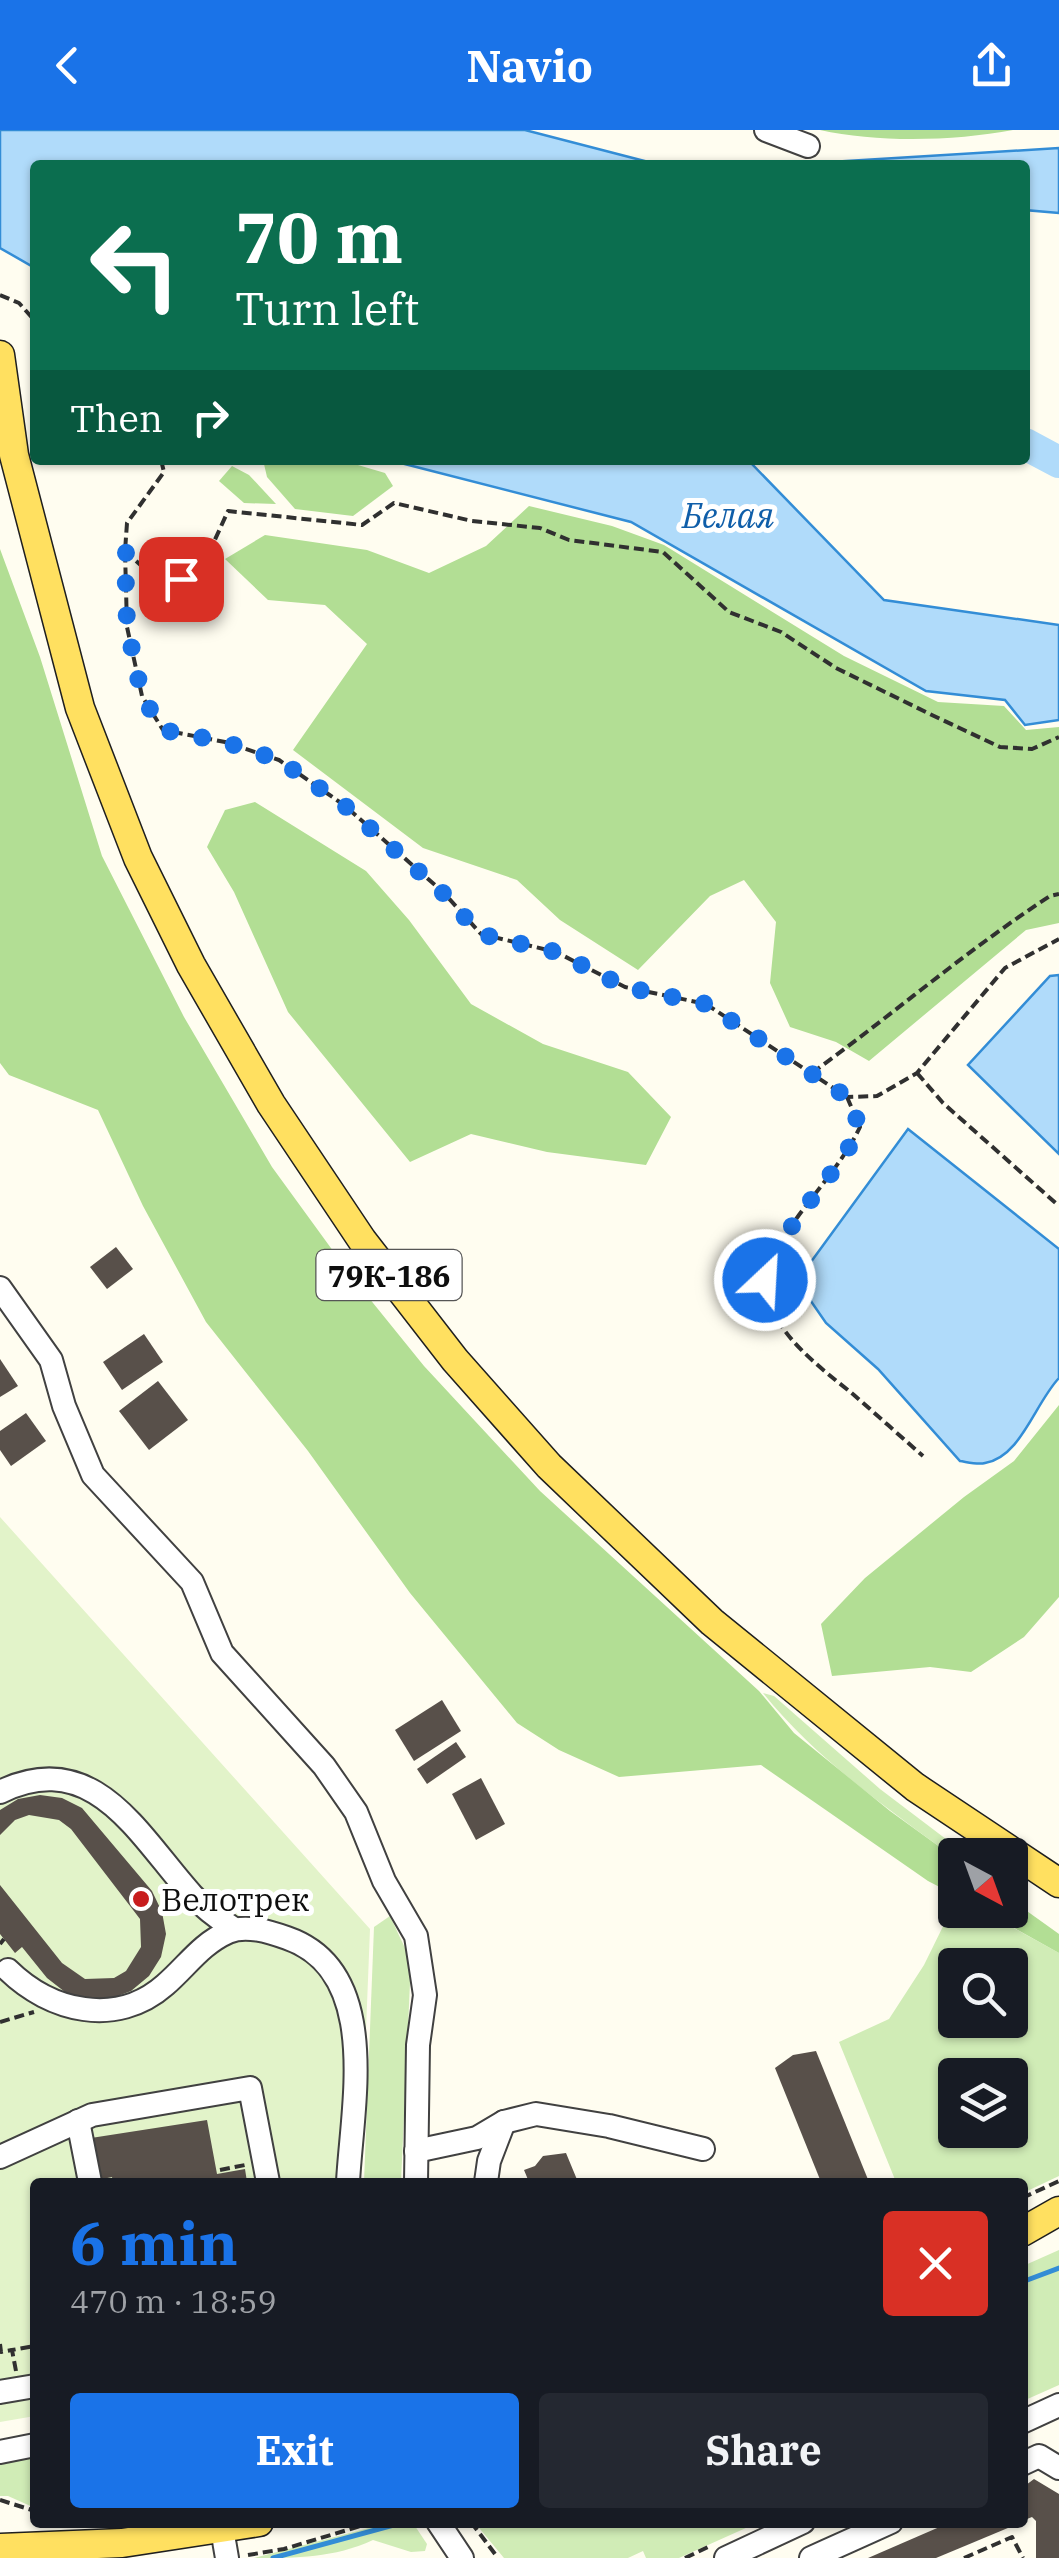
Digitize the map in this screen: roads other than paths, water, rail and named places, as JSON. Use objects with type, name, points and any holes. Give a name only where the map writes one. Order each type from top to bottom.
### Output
[{"type":"main road","name":"79К-186","points":[[0,354],[14,455],[80,708],[138,858],[191,965],[271,1104],[362,1240],[455,1360],[549,1466],[712,1622],[915,1787],[1059,1884]]},
{"type":"main road","points":[[915,1787],[972,1838]]},
{"type":"main road","points":[[915,1787],[1059,1867]]},
{"type":"main road","points":[[1028,1882],[1059,1902]]},
{"type":"main road","points":[[1028,2230],[1059,2216]]},
{"type":"main road","points":[[0,2548],[122,2543],[227,2528]]},
{"type":"street","points":[[766,130],[808,146]]},
{"type":"street","points":[[0,1288],[51,1360],[64,1406],[93,1475],[192,1582],[222,1652],[324,1766],[356,1812],[384,1881],[416,1936],[424,1994],[418,2045],[416,2178]]},
{"type":"street","points":[[0,1792],[40,1777],[59,1778],[96,1791],[155,1849],[192,1896],[234,1929],[267,1932],[295,1941],[334,1970],[344,1989],[354,2029],[348,2178]]},
{"type":"street","points":[[8,1970],[32,1991],[60,2004],[89,2010],[117,2008],[163,1988],[203,1947],[234,1929]]},
{"type":"street","points":[[0,2157],[94,2115],[250,2088],[266,2172]]},
{"type":"street","points":[[416,2151],[477,2138],[504,2122],[536,2114],[704,2148]]},
{"type":"street","points":[[78,2121],[89,2178]]},
{"type":"street","points":[[486,2178],[488,2161],[504,2122]]},
{"type":"street","points":[[0,2392],[30,2387]]},
{"type":"street","points":[[1028,2419],[1059,2405]]},
{"type":"street","points":[[0,2452],[30,2446]]},
{"type":"street","points":[[1028,2461],[1039,2456],[1059,2468]]},
{"type":"street","points":[[435,2558],[460,2556],[442,2528]]},
{"type":"street","points":[[726,2558],[792,2528]]},
{"type":"street","points":[[796,2528],[803,2558]]},
{"type":"street","points":[[811,2558],[878,2528]]},
{"type":"street","points":[[222,2529],[227,2558]]},
{"type":"water","points":[[0,130],[525,130],[641,160],[30,160],[30,265],[0,248]]},
{"type":"water","points":[[1059,148],[1059,213],[1030,210],[1030,160],[863,160]]},
{"type":"water","name":"Белая","points":[[409,465],[753,465],[884,600],[1059,625],[1059,720],[1025,725],[1005,700],[926,691],[631,522]]},
{"type":"water","points":[[1059,975],[1059,1154],[968,1065],[1050,976]]},
{"type":"water","points":[[908,1129],[1059,1249],[1059,1378],[1018,1440],[998,1459],[985,1463],[960,1461],[878,1369],[826,1323],[797,1281]]},
{"type":"waterway","points":[[1030,447],[1059,462]]},
{"type":"waterway","points":[[1028,2280],[1059,2268]]},
{"type":"waterway","points":[[273,2558],[383,2528]]},
{"type":"place","name":"Велотрек","points":[[141,1899]]}]
